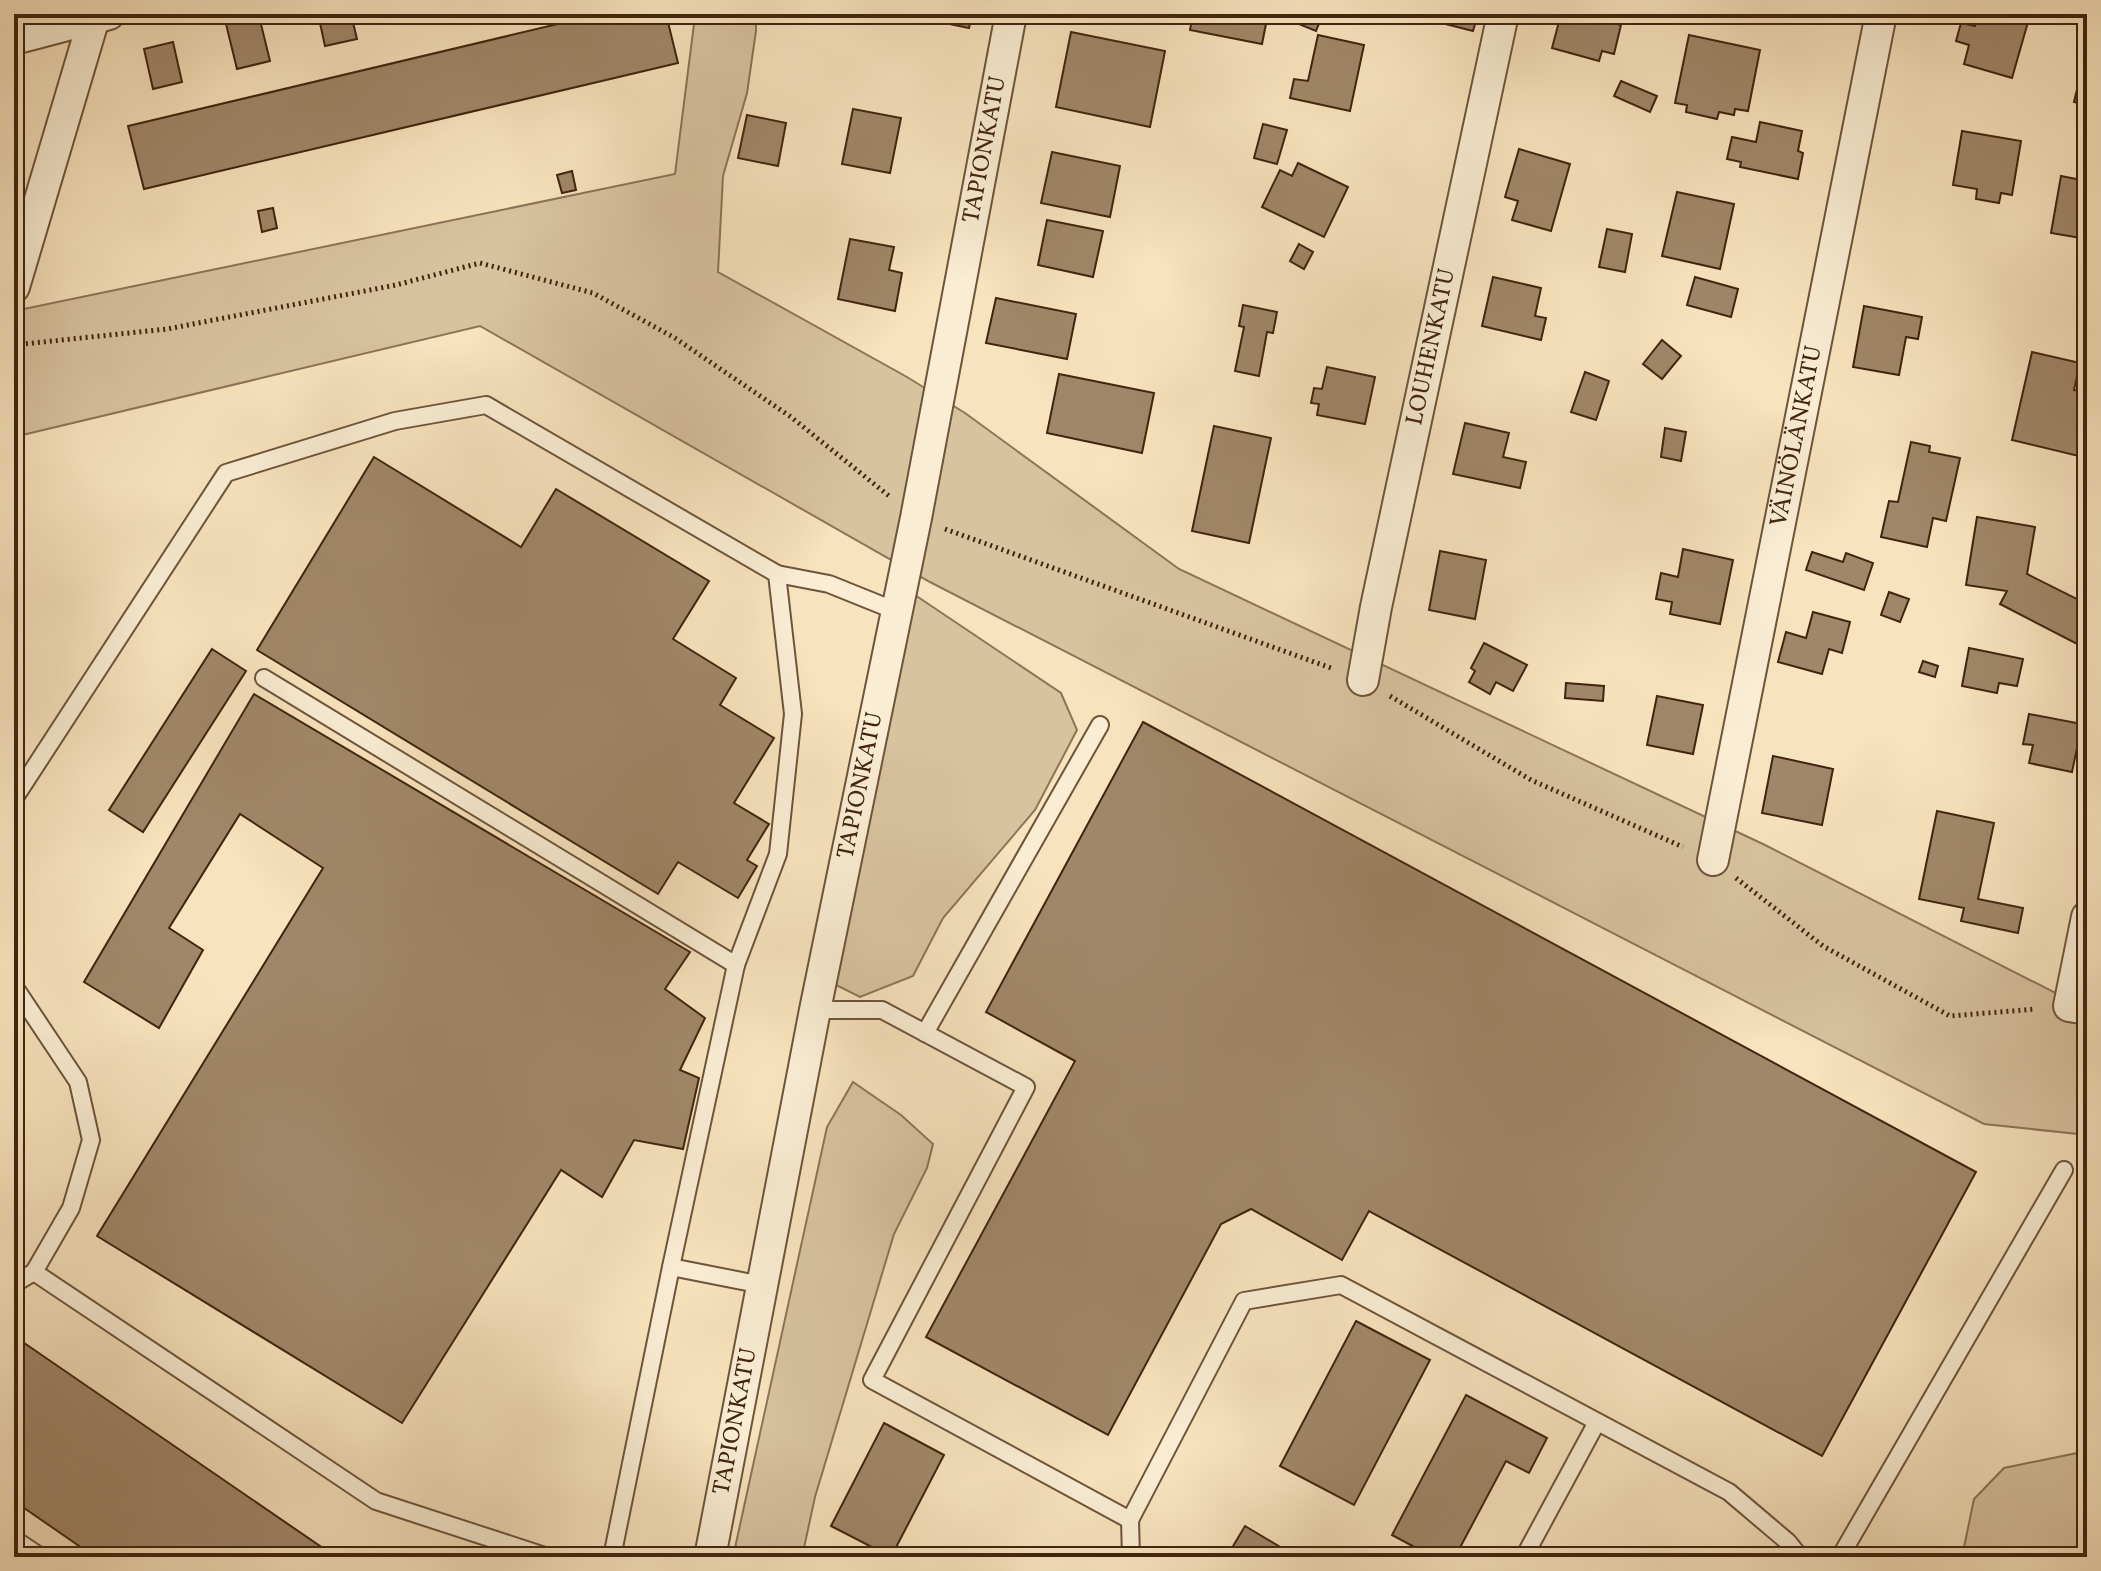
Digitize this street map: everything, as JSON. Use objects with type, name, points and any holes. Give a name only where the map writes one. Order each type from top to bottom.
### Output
[{"type":"street","name":"TAPIONKATU","points":[[710,1557],[815,1010],[916,518],[1011,14]]},
{"type":"street","name":"LOUHENKATU","points":[[1363,680],[1503,14]]},
{"type":"street","name":"VÄINÖLÄNKATU","points":[[1713,860],[1881,14]]},
{"type":"street","points":[[14,39],[102,16]]},
{"type":"street","points":[[14,287],[102,16]]},
{"type":"street","points":[[2078,1008],[2087,917]]},
{"type":"lane","points":[[14,799],[226,473],[395,421],[486,405],[777,574],[829,584],[896,611]]},
{"type":"lane","points":[[612,1557],[736,965],[778,854],[793,714],[777,574]]},
{"type":"lane","points":[[264,678],[736,965]]},
{"type":"lane","points":[[925,1033],[1100,725]]},
{"type":"lane","points":[[14,986],[78,1082],[91,1140],[71,1208],[34,1272],[14,1284]]},
{"type":"lane","points":[[815,1010],[882,1010],[1026,1087],[872,1380],[1130,1520]]},
{"type":"lane","points":[[1840,1557],[2064,1170]]},
{"type":"lane","points":[[671,1267],[762,1285]]},
{"type":"lane","points":[[34,1272],[376,1501],[548,1557]]},
{"type":"lane","points":[[1131,1557],[1130,1520],[1244,1301],[1341,1285],[1729,1492],[1788,1542],[1800,1557]]},
{"type":"lane","points":[[1524,1557],[1597,1422]]},
{"type":"lane","points":[[14,1539],[41,1557]]},
{"type":"path","points":[[14,345],[167,329],[396,285],[480,263],[593,293],[675,338],[791,417],[916,518],[1363,680],[1531,780],[1713,860],[1823,946],[1950,1016],[2078,1008]]},
{"type":"shaded area","points":[[693,14],[756,14],[747,93],[723,176],[718,272],[907,377],[965,413],[1179,569],[1765,845],[2087,1009],[2087,1135],[1984,1124],[930,582],[480,326],[14,437],[14,311],[675,174]]},
{"type":"shaded area","points":[[909,591],[1061,693],[1077,730],[1035,810],[943,918],[913,976],[860,997],[830,982]]},
{"type":"shaded area","points":[[853,1082],[901,1115],[933,1144],[927,1168],[894,1234],[815,1497],[802,1557],[733,1557],[827,1127]]},
{"type":"shaded area","points":[[2087,1444],[2087,1557],[2048,1557],[2038,1549],[2022,1557],[1962,1557],[1974,1499],[2004,1468],[2082,1452]]},
{"type":"building","points":[[318,14],[351,14],[357,39],[325,46]]},
{"type":"building","points":[[409,14],[443,14],[444,16],[412,24]]},
{"type":"building","points":[[600,14],[666,14],[678,63],[144,189],[128,126]]},
{"type":"building","points":[[901,14],[972,14],[969,28]]},
{"type":"building","points":[[1193,14],[1268,14],[1262,44],[1190,30]]},
{"type":"building","points":[[1286,14],[1323,14],[1316,31],[1284,18]]},
{"type":"building","points":[[1428,14],[1478,14],[1473,31],[1426,19]]},
{"type":"building","points":[[1561,14],[1612,15],[1610,22],[1621,25],[1614,54],[1602,51],[1599,61],[1552,48]]},
{"type":"building","points":[[1978,14],[2000,14],[2028,22],[2012,78],[1964,64],[1969,45],[1956,41],[1961,23],[1975,26]]},
{"type":"building","points":[[259,16],[270,61],[237,69],[226,24]]},
{"type":"building","points":[[1071,32],[1165,51],[1150,127],[1056,107]]},
{"type":"building","points":[[1318,35],[1364,45],[1350,111],[1290,98],[1294,79],[1308,81]]},
{"type":"building","points":[[1689,35],[1760,50],[1748,111],[1735,109],[1734,115],[1719,112],[1717,119],[1686,112],[1687,105],[1675,103]]},
{"type":"building","points":[[173,42],[182,82],[153,89],[144,49]]},
{"type":"building","points":[[2087,47],[2087,105],[2074,102]]},
{"type":"building","points":[[1621,81],[1657,96],[1650,112],[1614,96]]},
{"type":"building","points":[[853,109],[901,118],[890,173],[842,164]]},
{"type":"building","points":[[747,115],[786,123],[778,166],[738,158]]},
{"type":"building","points":[[1760,122],[1802,131],[1798,151],[1803,153],[1798,179],[1740,167],[1741,162],[1727,159],[1732,137],[1756,142]]},
{"type":"building","points":[[1263,124],[1287,130],[1277,164],[1254,158]]},
{"type":"building","points":[[1962,131],[2021,141],[2012,195],[2001,193],[1999,203],[1976,199],[1977,189],[1953,185]]},
{"type":"building","points":[[1519,149],[1570,164],[1551,231],[1512,220],[1518,201],[1505,197]]},
{"type":"building","points":[[1052,152],[1120,166],[1110,217],[1041,203]]},
{"type":"building","points":[[1298,163],[1348,187],[1324,237],[1262,207],[1280,170],[1292,176]]},
{"type":"building","points":[[572,171],[576,190],[562,193],[557,175]]},
{"type":"building","points":[[2061,176],[2087,181],[2087,239],[2051,233]]},
{"type":"building","points":[[1677,192],[1734,204],[1720,269],[1662,256]]},
{"type":"building","points":[[273,208],[277,228],[262,232],[258,211]]},
{"type":"building","points":[[1047,220],[1103,231],[1093,277],[1038,265]]},
{"type":"building","points":[[1607,229],[1632,234],[1625,272],[1599,267]]},
{"type":"building","points":[[850,239],[894,247],[889,270],[902,273],[895,311],[838,299]]},
{"type":"building","points":[[1299,244],[1313,252],[1304,269],[1290,261]]},
{"type":"building","points":[[1493,277],[1541,288],[1535,316],[1546,318],[1541,340],[1482,326]]},
{"type":"building","points":[[1695,277],[1738,289],[1731,317],[1687,305]]},
{"type":"building","points":[[996,298],[1076,314],[1067,359],[986,343]]},
{"type":"building","points":[[1243,305],[1277,312],[1273,333],[1267,332],[1259,376],[1235,371],[1244,327],[1239,326]]},
{"type":"building","points":[[1864,306],[1922,317],[1918,339],[1906,337],[1899,375],[1853,367]]},
{"type":"building","points":[[1662,340],[1681,356],[1662,379],[1643,364]]},
{"type":"building","points":[[2032,352],[2080,363],[2074,390],[2085,392],[2077,428],[2087,431],[2087,458],[2012,440]]},
{"type":"building","points":[[1327,367],[1375,377],[1365,424],[1317,415],[1319,404],[1311,403],[1314,388],[1322,389]]},
{"type":"building","points":[[1585,372],[1609,381],[1596,420],[1571,412]]},
{"type":"building","points":[[1059,374],[1154,393],[1142,453],[1047,433]]},
{"type":"building","points":[[1465,423],[1509,433],[1503,457],[1526,462],[1520,488],[1453,474]]},
{"type":"building","points":[[1214,426],[1271,438],[1249,543],[1192,531]]},
{"type":"building","points":[[1665,428],[1686,432],[1681,461],[1661,457]]},
{"type":"building","points":[[1911,442],[1930,446],[1929,452],[1960,458],[1946,521],[1933,518],[1927,547],[1881,537],[1889,501],[1898,502]]},
{"type":"building","points":[[374,457],[521,547],[556,489],[709,581],[673,639],[736,678],[720,705],[774,738],[734,803],[769,824],[747,860],[757,866],[738,898],[678,862],[658,894],[257,650]]},
{"type":"building","points":[[1977,517],[2035,527],[2027,574],[2087,604],[2087,649],[2000,604],[2007,591],[1966,585]]},
{"type":"building","points":[[1683,549],[1733,560],[1720,624],[1670,614],[1672,602],[1656,599],[1661,573],[1678,577]]},
{"type":"building","points":[[1440,551],[1486,560],[1475,619],[1429,610]]},
{"type":"building","points":[[1812,552],[1843,562],[1846,553],[1873,563],[1864,590],[1806,570]]},
{"type":"building","points":[[1889,592],[1909,599],[1900,622],[1881,615]]},
{"type":"building","points":[[1813,612],[1850,622],[1842,653],[1829,649],[1822,674],[1778,662],[1786,632],[1806,638]]},
{"type":"building","points":[[1484,643],[1527,665],[1513,691],[1496,682],[1490,694],[1469,682],[1475,671],[1471,668]]},
{"type":"building","points":[[1969,648],[2023,659],[2017,686],[1999,683],[1997,693],[1962,686]]},
{"type":"building","points":[[212,649],[246,671],[143,832],[109,810]]},
{"type":"building","points":[[1923,661],[1938,666],[1935,677],[1919,672]]},
{"type":"building","points":[[1566,683],[1604,686],[1603,701],[1565,698]]},
{"type":"building","points":[[254,694],[690,952],[665,989],[705,1018],[680,1070],[699,1078],[683,1149],[634,1140],[602,1197],[561,1170],[402,1423],[97,1236],[323,868],[240,814],[169,928],[203,950],[159,1028],[84,982]]},
{"type":"building","points":[[1657,696],[1703,705],[1693,754],[1647,745]]},
{"type":"building","points":[[2029,714],[2082,724],[2072,772],[2029,763],[2033,745],[2023,744]]},
{"type":"building","points":[[1143,722],[1976,1172],[1822,1456],[1369,1211],[1342,1260],[1251,1209],[1221,1224],[1108,1435],[926,1337],[1075,1061],[986,1012]]},
{"type":"building","points":[[1773,756],[1833,769],[1822,825],[1762,813]]},
{"type":"building","points":[[1937,811],[1994,823],[1978,899],[2023,908],[2018,933],[1961,921],[1964,908],[1919,899]]},
{"type":"building","points":[[1356,1321],[1430,1360],[1354,1505],[1280,1466]]},
{"type":"building","points":[[14,1336],[336,1557],[95,1557],[14,1501]]},
{"type":"building","points":[[1466,1395],[1547,1438],[1529,1473],[1506,1461],[1455,1557],[1433,1557],[1392,1535]]},
{"type":"building","points":[[884,1423],[944,1455],[891,1557],[831,1526]]},
{"type":"building","points":[[1245,1526],[1297,1557],[1236,1557],[1229,1553]]}]
